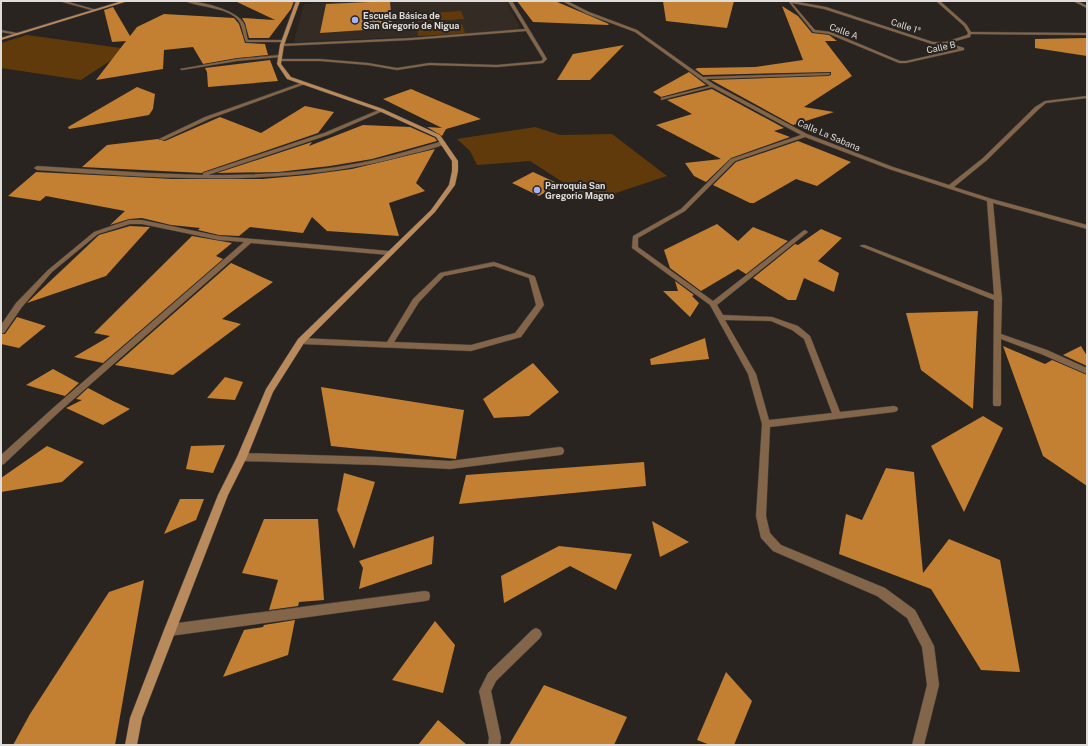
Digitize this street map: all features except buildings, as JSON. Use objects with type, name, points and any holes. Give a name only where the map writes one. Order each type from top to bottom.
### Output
[{"type":"street","points":[[61,1],[95,10]]},
{"type":"street","points":[[1,39],[126,1]]},
{"type":"street","points":[[187,1],[218,8],[233,15],[242,22],[247,41],[283,43],[411,39],[527,30]]},
{"type":"street","points":[[131,745],[136,718],[170,630],[223,495],[242,457],[269,391],[301,341],[433,210],[452,185],[455,171],[455,161],[438,136],[381,110],[289,78],[279,64],[283,43],[298,1]]},
{"type":"street","points":[[182,69],[237,60],[280,58],[368,64],[397,69],[429,64],[477,66],[518,65],[542,62],[545,59],[510,1]]},
{"type":"street","name":"Calle La Sabana","points":[[564,1],[588,13],[636,31],[701,78],[805,135],[891,168],[990,200],[1087,227]]},
{"type":"street","points":[[938,1],[964,25],[970,33],[1087,34]]},
{"type":"street","points":[[1075,1],[1087,7]]},
{"type":"street","name":"Calle 1ª","points":[[788,2],[825,8],[933,43],[945,43],[969,36],[970,33]]},
{"type":"street","name":"Calle A","points":[[788,2],[812,30],[830,33],[903,62]]},
{"type":"street","points":[[1,31],[17,34]]},
{"type":"street","name":"Calle B","points":[[903,62],[963,49],[945,43]]},
{"type":"street","points":[[701,78],[828,74]]},
{"type":"street","points":[[162,140],[207,118],[304,84]]},
{"type":"street","points":[[663,99],[714,86]]},
{"type":"street","points":[[950,187],[985,159],[1045,102],[1087,97]]},
{"type":"street","points":[[199,176],[326,134],[381,110]]},
{"type":"street","points":[[805,135],[733,160],[683,210],[635,237],[635,248],[713,304],[752,374],[766,424],[761,516],[765,535],[777,548],[881,592],[911,614],[928,646],[933,685],[918,745]]},
{"type":"street","points":[[37,168],[234,177],[300,173],[366,164],[443,143]]},
{"type":"street","points":[[990,200],[998,299],[997,404]]},
{"type":"street","points":[[1,331],[19,305],[50,272],[96,233],[129,222],[142,222],[212,236],[249,241],[389,253]]},
{"type":"street","points":[[713,304],[805,232]]},
{"type":"street","points":[[1,461],[56,410],[249,241]]},
{"type":"street","points":[[863,246],[998,299]]},
{"type":"street","points":[[301,341],[388,345],[471,348],[518,335],[540,305],[532,277],[494,264],[442,274],[416,301],[388,345]]},
{"type":"street","points":[[720,317],[772,319],[795,328],[807,338],[838,415]]},
{"type":"street","points":[[998,335],[1044,352],[1087,371]]},
{"type":"street","points":[[766,424],[894,409]]},
{"type":"street","points":[[242,457],[450,465],[560,450]]},
{"type":"street","points":[[170,630],[425,596]]},
{"type":"street","points":[[494,745],[495,738],[485,691],[492,677],[536,634]]},
{"type":"shaded area","name":"Escuela Básica de San Gregorio de Nigua","points":[[355,1],[506,1],[520,27],[517,29],[471,34],[294,42],[304,4]]},
{"type":"shaded area","points":[[461,11],[464,19],[418,22],[417,14]]},
{"type":"shaded area","points":[[462,24],[465,33],[418,36],[417,26]]},
{"type":"shaded area","points":[[27,35],[128,49],[81,80],[1,68],[1,43]]},
{"type":"shaded area","points":[[535,127],[560,135],[612,134],[667,176],[592,201],[530,161],[477,165],[470,151],[457,139]]},
{"type":"place","name":"Escuela Básica de San Gregorio de Nigua","points":[[355,20]]},
{"type":"place","name":"Parroquia San Gregorio Magno","points":[[537,190]]}]
